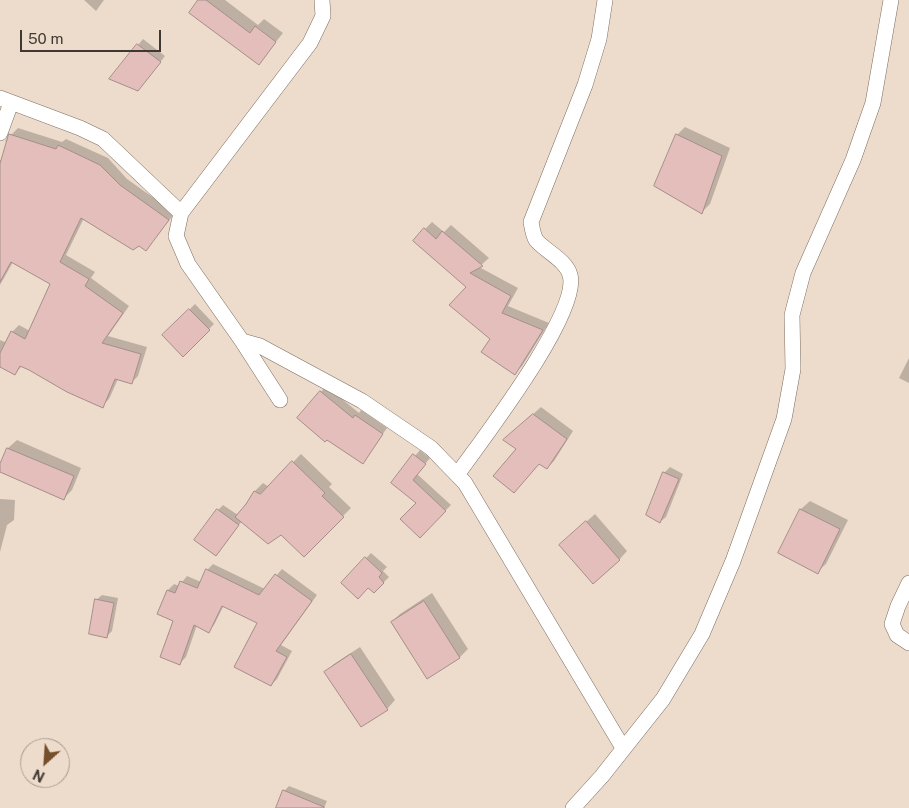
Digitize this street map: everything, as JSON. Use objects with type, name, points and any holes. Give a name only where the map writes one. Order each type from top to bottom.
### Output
[{"type":"street","points":[[280,400],[242,341],[188,264],[176,236],[181,213],[310,43],[323,16],[322,0]]},
{"type":"street","points":[[457,475],[540,357],[570,296],[570,275],[560,261],[535,239],[531,222],[585,85],[599,39],[605,0]]},
{"type":"street","points":[[573,808],[602,776],[663,698],[702,634],[733,561],[784,420],[793,368],[792,315],[803,273],[853,160],[873,103],[891,0]]},
{"type":"street","points":[[0,133],[6,100],[80,128],[103,139],[181,213]]},
{"type":"street","points":[[242,341],[260,346],[362,401],[431,448],[465,483],[623,748]]},
{"type":"street","points":[[909,583],[892,624],[897,636],[909,643]]},
{"type":"building","points":[[198,0],[206,0],[250,33],[255,26],[276,42],[259,65],[189,13]]},
{"type":"building","points":[[137,44],[161,62],[138,91],[109,79]]},
{"type":"building","points":[[9,134],[56,149],[58,145],[100,165],[120,185],[169,220],[146,251],[139,246],[133,250],[81,218],[60,262],[89,279],[85,286],[123,313],[102,343],[141,354],[132,384],[115,379],[103,408],[67,392],[20,366],[15,375],[0,367],[0,353],[11,331],[25,339],[50,284],[11,262],[0,282],[0,164]]},
{"type":"building","points":[[676,134],[722,156],[702,214],[654,186]]},
{"type":"building","points":[[424,228],[436,239],[442,231],[483,266],[470,273],[511,296],[502,313],[543,330],[515,375],[481,352],[490,339],[449,305],[466,287],[413,241]]},
{"type":"building","points":[[189,309],[210,330],[183,357],[162,335]]},
{"type":"building","points":[[320,391],[353,418],[355,415],[383,434],[363,464],[327,440],[325,442],[297,418]]},
{"type":"building","points":[[533,414],[567,439],[547,469],[539,464],[514,493],[493,476],[516,449],[503,440]]},
{"type":"building","points":[[7,448],[74,476],[64,500],[0,472],[0,464]]},
{"type":"building","points":[[413,454],[426,464],[413,480],[446,511],[420,538],[400,519],[416,503],[391,483]]},
{"type":"building","points":[[292,461],[325,493],[322,496],[344,517],[304,557],[281,535],[268,544],[235,517],[254,491],[260,494]]},
{"type":"building","points":[[663,472],[679,479],[660,523],[646,515]]},
{"type":"building","points":[[217,509],[239,525],[216,556],[194,540]]},
{"type":"building","points":[[800,509],[840,529],[818,574],[778,553]]},
{"type":"building","points":[[586,521],[620,560],[593,584],[559,545]]},
{"type":"building","points":[[365,557],[382,573],[379,577],[384,583],[374,593],[368,588],[358,599],[341,583]]},
{"type":"building","points":[[206,569],[259,595],[275,574],[312,601],[276,651],[287,657],[271,686],[234,667],[257,623],[222,606],[209,633],[194,625],[180,665],[160,657],[173,621],[157,614],[167,590],[175,593],[180,581],[197,588]]},
{"type":"building","points":[[95,599],[114,603],[107,638],[89,634]]},
{"type":"building","points":[[424,601],[460,658],[427,679],[391,622]]},
{"type":"building","points":[[351,654],[388,710],[361,727],[324,672]]},
{"type":"building","points":[[283,790],[324,807],[324,808],[276,808]]}]
